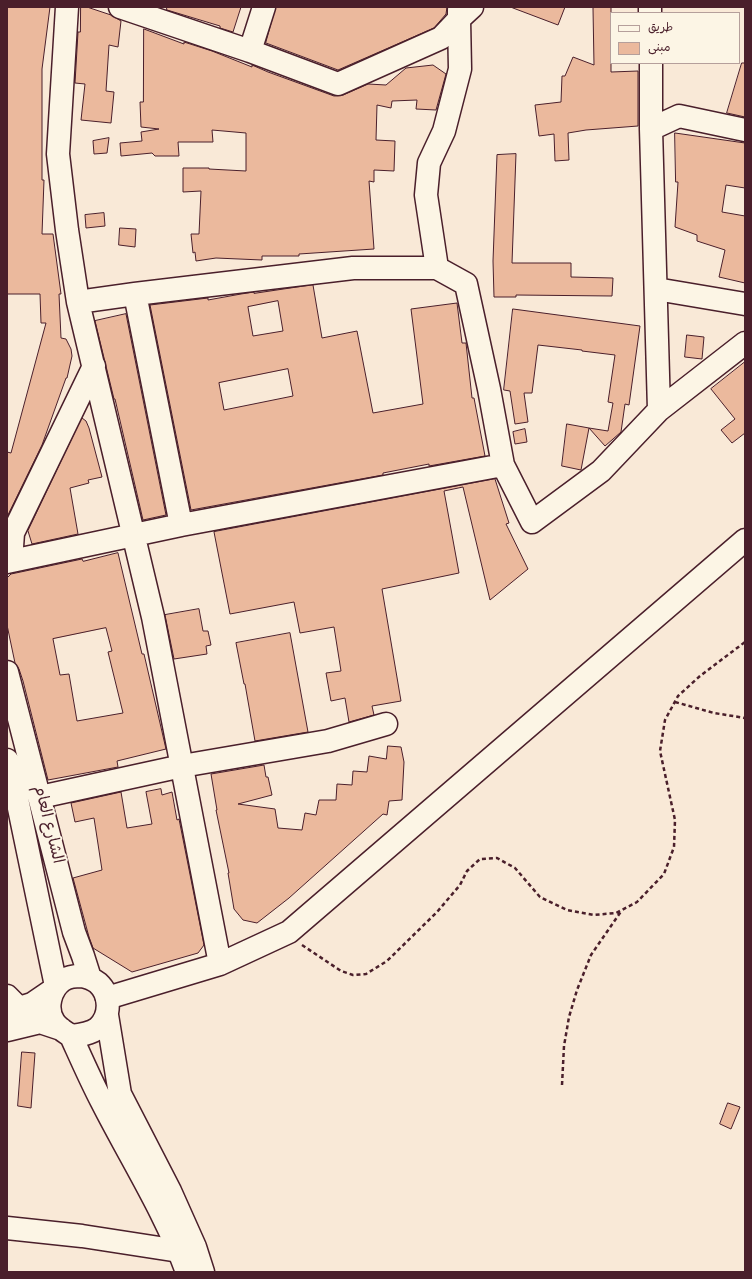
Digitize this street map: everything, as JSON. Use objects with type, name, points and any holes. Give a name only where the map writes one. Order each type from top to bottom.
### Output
[{"type":"street","points":[[67,7],[58,154],[67,230],[78,302],[153,617],[220,964]]},
{"type":"street","points":[[120,7],[250,51],[338,84],[441,38],[464,11]]},
{"type":"street","points":[[250,51],[264,7]]},
{"type":"street","points":[[437,268],[426,195],[429,163],[444,131],[460,69],[464,11]]},
{"type":"street","points":[[651,64],[651,129],[659,410]]},
{"type":"street","points":[[651,129],[678,116],[745,130]]},
{"type":"street","points":[[78,302],[353,268],[437,268],[466,284],[489,389],[503,465],[532,522],[601,471],[659,410],[745,343]]},
{"type":"street","points":[[656,289],[745,304]]},
{"type":"street","points":[[135,294],[181,525]]},
{"type":"street","points":[[94,366],[13,533],[9,561],[181,525],[503,465]]},
{"type":"street","points":[[107,1007],[220,964],[284,934],[296,926],[745,540]]},
{"type":"street","name":"الشارع العام","points":[[7,672],[74,932],[90,978]]},
{"type":"street","points":[[15,789],[38,790],[328,741],[386,724]]},
{"type":"street","name":"الشارع العام","points":[[7,760],[15,789],[55,987]]},
{"type":"street","points":[[11,1005],[32,1004],[63,980],[72,977],[81,976],[90,978],[104,989],[120,1094],[170,1191],[195,1246],[203,1272]]},
{"type":"street","points":[[55,987],[50,999],[49,1011],[53,1021],[66,1033],[154,1196],[187,1272]]},
{"type":"street","points":[[7,1030],[40,1022],[66,1033],[90,1033],[103,1023],[107,1007]]},
{"type":"street","points":[[7,1228],[82,1236],[179,1251]]},
{"type":"path","points":[[284,934],[341,971],[352,975],[366,974],[387,961],[437,912],[460,885],[467,870],[480,860],[497,858],[515,868],[540,897],[567,910],[594,915],[616,913],[637,902],[664,874],[674,847],[675,820],[660,751],[666,720],[678,696],[700,676],[745,642]]},
{"type":"path","points":[[675,702],[714,713],[745,718]]},
{"type":"path","points":[[562,1085],[564,1046],[569,1017],[577,990],[591,955],[622,910]]},
{"type":"building","points":[[7,7],[50,7],[42,69],[42,180],[44,180],[42,234],[53,234],[61,294],[59,294],[61,338],[66,339],[71,349],[72,356],[67,378],[42,445],[7,517],[7,452],[11,453],[46,323],[41,323],[40,294],[7,294]]},
{"type":"building","points":[[81,7],[87,7],[111,15],[121,21],[118,47],[109,45],[106,91],[114,92],[111,123],[81,120],[85,84],[75,83]]},
{"type":"building","points":[[167,7],[241,7],[233,32],[220,28],[220,26],[167,10]]},
{"type":"building","points":[[276,7],[447,7],[446,14],[434,28],[338,70],[266,43]]},
{"type":"building","points":[[565,7],[558,25],[513,8]]},
{"type":"building","points":[[611,7],[611,72],[638,71],[638,126],[568,133],[569,160],[555,161],[554,134],[539,136],[535,105],[561,102],[562,76],[565,76],[573,57],[594,65],[593,8]]},
{"type":"building","points":[[144,29],[184,44],[184,42],[212,51],[252,67],[252,65],[334,96],[343,95],[368,84],[386,85],[406,68],[433,65],[446,74],[436,110],[416,109],[417,100],[392,101],[391,108],[377,105],[376,140],[395,141],[394,171],[374,170],[374,182],[369,181],[374,249],[299,254],[299,256],[262,256],[262,260],[216,258],[196,261],[195,252],[193,253],[191,234],[199,234],[201,191],[183,192],[183,168],[209,168],[246,171],[246,133],[212,130],[213,142],[178,142],[179,156],[155,156],[152,153],[121,156],[120,143],[142,141],[141,132],[159,129],[141,127],[140,102],[143,102]]},
{"type":"building","points":[[742,63],[745,63],[745,117],[727,113]]},
{"type":"building","points":[[675,133],[745,143],[745,188],[726,185],[722,212],[745,216],[745,283],[719,277],[725,250],[697,241],[697,235],[675,227],[678,182],[676,182]]},
{"type":"building","points":[[109,138],[107,153],[94,154],[93,141]]},
{"type":"building","points":[[516,154],[512,263],[571,263],[571,277],[613,278],[612,296],[516,295],[516,297],[494,297],[493,261],[497,155]]},
{"type":"building","points":[[104,213],[105,226],[86,228],[85,215]]},
{"type":"building","points":[[120,228],[136,229],[135,247],[119,245]]},
{"type":"building","points":[[313,285],[322,338],[357,331],[373,413],[423,404],[411,309],[457,303],[462,343],[466,343],[472,398],[474,398],[485,456],[429,466],[429,464],[383,473],[383,475],[191,510],[150,305],[208,298],[208,300]],"holes":[[[278,301],[283,331],[253,336],[248,307]],[[288,369],[293,396],[224,410],[219,383]]]},
{"type":"building","points":[[513,309],[640,326],[629,405],[625,404],[621,432],[605,446],[589,428],[608,431],[613,403],[608,402],[615,355],[538,345],[532,393],[524,393],[528,422],[515,424],[510,391],[504,390]]},
{"type":"building","points":[[126,314],[166,515],[143,520],[95,321]]},
{"type":"building","points":[[687,335],[704,337],[702,359],[685,357]]},
{"type":"building","points":[[745,362],[745,433],[732,443],[721,430],[735,419],[711,389]]},
{"type":"building","points":[[82,418],[86,421],[89,428],[102,477],[88,480],[89,483],[70,488],[78,534],[32,544],[28,531]]},
{"type":"building","points":[[567,424],[589,428],[581,470],[562,466]]},
{"type":"building","points":[[525,429],[527,442],[515,444],[513,432]]},
{"type":"building","points":[[495,479],[509,523],[506,524],[528,569],[490,600],[463,487],[444,491],[459,573],[382,589],[401,701],[372,706],[374,715],[349,722],[345,698],[331,701],[326,673],[341,671],[334,627],[300,633],[294,602],[230,614],[214,532]]},
{"type":"building","points":[[118,553],[142,654],[144,654],[166,749],[117,761],[118,767],[48,780],[23,681],[19,669],[15,663],[7,625],[7,578],[11,574],[82,559],[83,561]],"holes":[[[106,628],[112,651],[108,652],[123,713],[77,721],[69,674],[60,675],[53,639]]]},
{"type":"building","points":[[199,609],[203,631],[208,631],[211,645],[206,646],[207,654],[174,659],[165,615]]},
{"type":"building","points":[[290,633],[308,732],[255,741],[236,643]]},
{"type":"building","points":[[388,746],[401,747],[404,762],[402,800],[389,801],[387,815],[383,814],[289,898],[257,923],[243,920],[234,909],[211,774],[264,765],[272,795],[238,804],[275,809],[278,828],[302,830],[305,813],[316,815],[319,800],[336,800],[337,784],[352,785],[353,771],[367,772],[369,756],[386,759]]},
{"type":"building","points":[[161,789],[162,795],[172,792],[177,820],[179,819],[204,945],[198,953],[132,972],[93,948],[89,937],[73,878],[102,870],[94,818],[75,822],[71,803],[121,792],[127,828],[152,824],[146,792]]},
{"type":"building","points":[[22,1052],[35,1053],[31,1108],[18,1106]]},
{"type":"building","points":[[728,1103],[740,1107],[731,1129],[720,1124]]}]
